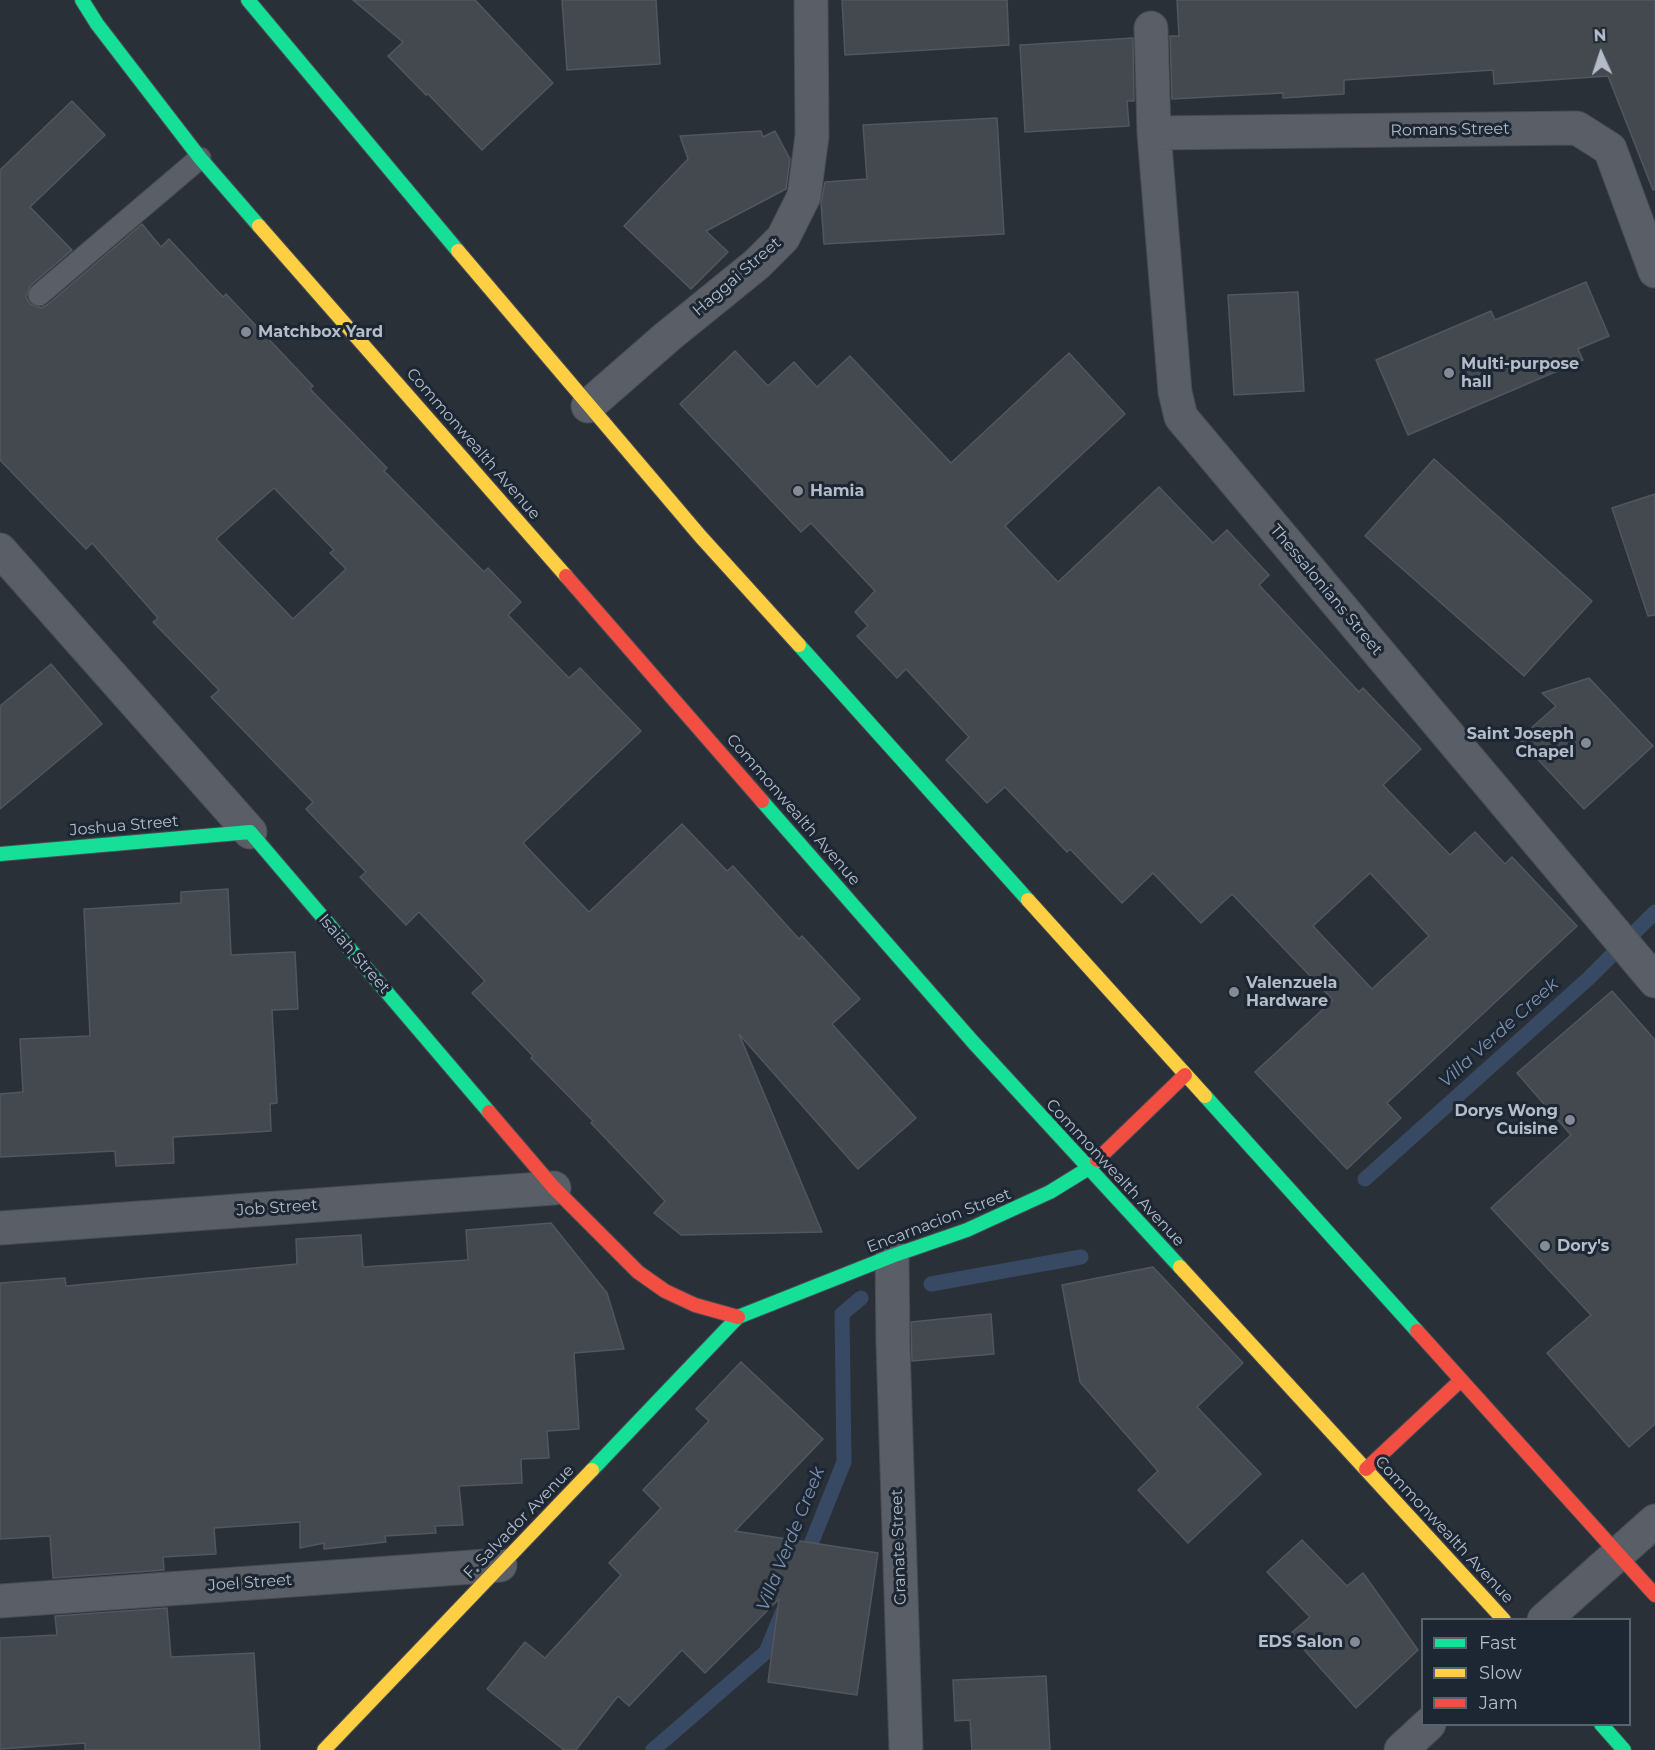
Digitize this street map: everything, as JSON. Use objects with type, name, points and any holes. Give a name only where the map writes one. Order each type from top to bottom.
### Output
[{"type":"main road","name":"Commonwealth Avenue","points":[[82,0],[97,24],[200,158],[966,1033],[1502,1618]]},
{"type":"main road","points":[[248,0],[588,406],[701,537],[1655,1595]]},
{"type":"main road","name":"Joshua Street","points":[[0,854],[250,832]]},
{"type":"main road","name":"Isaiah Street","points":[[250,832],[554,1188],[638,1272],[664,1291],[695,1305],[738,1317]]},
{"type":"main road","name":"Encarnacion Street","points":[[738,1317],[892,1256],[967,1230],[1050,1192],[1089,1168],[1185,1075]]},
{"type":"main road","name":"F. Salvador Avenue","points":[[324,1750],[738,1317]]},
{"type":"main road","points":[[1366,1469],[1461,1380]]},
{"type":"main road","points":[[1602,1726],[1624,1750]]},
{"type":"street","name":"Haggai Street","points":[[588,406],[667,337],[757,264],[783,238],[804,196],[812,136],[811,0]]},
{"type":"street","name":"Thessalonians Street","points":[[1151,28],[1154,133],[1175,392],[1181,417],[1646,970]]},
{"type":"street","name":"Romans Street","points":[[1154,133],[1577,128],[1610,150],[1655,271]]},
{"type":"street","name":"Isaiah Street","points":[[0,550],[250,832]]},
{"type":"street","name":"Job Street","points":[[0,1228],[554,1188]]},
{"type":"street","name":"Granate Street","points":[[892,1256],[906,1750]]},
{"type":"street","points":[[1546,1618],[1655,1521]]},
{"type":"street","name":"Joel Street","points":[[0,1601],[500,1565]]},
{"type":"street","points":[[1401,1750],[1428,1726]]},
{"type":"lane","points":[[39,295],[200,158]]},
{"type":"building","points":[[353,0],[475,0],[553,83],[482,150],[388,56],[403,42]]},
{"type":"building","points":[[562,0],[656,0],[660,64],[567,70]]},
{"type":"building","points":[[842,0],[1007,0],[1009,45],[845,55]]},
{"type":"building","points":[[1177,0],[1655,0],[1655,189],[1653,190],[1608,76],[1494,84],[1493,70],[1344,80],[1344,94],[1283,98],[1283,93],[1172,99],[1170,36],[1179,36]]},
{"type":"building","points":[[1133,38],[1134,101],[1127,101],[1129,126],[1025,132],[1020,45]]},
{"type":"building","points":[[72,101],[105,135],[30,207],[72,250],[30,286],[26,297],[30,304],[41,308],[47,305],[142,224],[161,247],[169,239],[223,297],[226,294],[313,386],[310,389],[387,468],[384,471],[484,572],[488,568],[521,602],[508,615],[569,678],[580,668],[641,731],[523,843],[589,912],[682,824],[727,871],[733,866],[799,939],[802,936],[860,999],[832,1024],[916,1118],[858,1169],[739,1034],[822,1232],[681,1235],[654,1213],[665,1201],[591,1123],[593,1121],[531,1058],[533,1056],[472,993],[485,981],[419,912],[406,925],[360,877],[366,872],[306,809],[313,802],[211,697],[219,690],[153,622],[158,618],[92,543],[86,549],[0,460],[0,170]],"holes":[[[274,488],[334,550],[330,553],[346,569],[293,619],[216,539]]]},
{"type":"building","points":[[997,118],[1004,234],[824,244],[821,203],[825,182],[867,179],[863,125]]},
{"type":"building","points":[[761,131],[763,137],[775,131],[790,159],[786,189],[706,231],[728,252],[691,289],[624,226],[688,159],[680,136]]},
{"type":"building","name":"Multi-purpose hall","points":[[1586,282],[1609,336],[1578,349],[1583,360],[1408,435],[1376,360],[1491,311],[1495,320]]},
{"type":"building","points":[[1298,292],[1304,391],[1234,395],[1228,295]]},
{"type":"building","points":[[735,351],[768,386],[794,362],[817,387],[850,356],[951,463],[1069,353],[1125,414],[1005,526],[1058,582],[1159,487],[1213,543],[1227,530],[1269,575],[1259,585],[1359,692],[1363,688],[1421,749],[1383,785],[1450,855],[1475,832],[1505,864],[1512,857],[1577,926],[1387,1103],[1401,1118],[1347,1169],[1255,1072],[1333,1000],[1232,894],[1201,923],[1153,873],[1122,903],[1070,849],[1067,852],[1005,787],[987,803],[946,760],[969,737],[906,669],[897,678],[857,636],[868,626],[855,612],[875,591],[811,523],[801,532],[680,404]],"holes":[[[1370,873],[1429,936],[1372,989],[1313,926]]]},
{"type":"building","points":[[1434,459],[1592,601],[1524,676],[1365,536]]},
{"type":"building","points":[[1655,494],[1655,615],[1648,616],[1612,508]]},
{"type":"building","points":[[51,664],[102,724],[0,809],[0,706]]},
{"type":"building","name":"Saint Joseph Chapel","points":[[1589,678],[1653,746],[1584,809],[1519,739],[1556,706],[1542,693]]},
{"type":"building","points":[[228,889],[231,955],[295,952],[298,1009],[272,1010],[277,1103],[270,1104],[271,1131],[173,1137],[174,1163],[116,1166],[115,1151],[0,1157],[0,1094],[23,1092],[20,1039],[90,1036],[84,909],[181,903],[181,892]]},
{"type":"building","points":[[1612,991],[1655,1040],[1655,1424],[1629,1447],[1547,1353],[1591,1315],[1491,1208],[1571,1135],[1517,1073]]},
{"type":"building","points":[[551,1223],[607,1293],[624,1349],[574,1353],[579,1429],[547,1431],[549,1458],[521,1459],[522,1483],[459,1486],[463,1525],[435,1526],[436,1533],[385,1536],[386,1542],[324,1549],[324,1543],[300,1548],[300,1522],[214,1528],[216,1554],[163,1557],[164,1570],[53,1578],[50,1536],[0,1539],[0,1283],[65,1278],[66,1286],[297,1264],[296,1239],[361,1235],[363,1267],[468,1260],[466,1230]]},
{"type":"building","points":[[1153,1267],[1243,1363],[1197,1407],[1261,1474],[1188,1543],[1138,1490],[1158,1471],[1080,1382],[1062,1285]]},
{"type":"building","points":[[991,1314],[994,1354],[912,1361],[911,1322]]},
{"type":"building","points":[[741,1362],[823,1439],[735,1531],[878,1553],[857,1695],[768,1682],[779,1599],[705,1673],[682,1650],[629,1706],[618,1696],[576,1750],[564,1750],[487,1689],[525,1642],[545,1658],[621,1575],[609,1563],[661,1508],[643,1490],[709,1421],[696,1409]]},
{"type":"building","name":"EDS Salon","points":[[1302,1540],[1347,1586],[1363,1573],[1418,1650],[1356,1708],[1290,1634],[1310,1617],[1267,1572]]},
{"type":"building","points":[[167,1608],[171,1657],[254,1653],[260,1750],[85,1750],[85,1743],[0,1749],[0,1638],[57,1635],[55,1616]]},
{"type":"building","points":[[1046,1676],[1050,1750],[972,1750],[970,1720],[955,1721],[953,1680]]},
{"type":"waterway","name":"Villa Verde Creek","points":[[1365,1179],[1589,978],[1655,912]]},
{"type":"waterway","name":"Villa Verde Creek","points":[[931,1284],[1081,1257]]},
{"type":"waterway","name":"Villa Verde Creek","points":[[804,1561],[844,1462],[842,1314],[861,1298]]},
{"type":"waterway","name":"Villa Verde Creek","points":[[653,1750],[766,1652],[782,1613]]},
{"type":"traffic: fast","points":[[82,0],[97,24],[200,158],[259,226]]},
{"type":"traffic: fast","points":[[248,0],[458,251]]},
{"type":"traffic: fast","points":[[799,645],[1028,900]]},
{"type":"traffic: fast","points":[[762,801],[973,1042],[1180,1267]]},
{"type":"traffic: fast","points":[[0,854],[250,832],[489,1112]]},
{"type":"traffic: fast","points":[[1205,1096],[1417,1331]]},
{"type":"traffic: fast","points":[[592,1470],[738,1317],[892,1256],[967,1230],[1050,1192],[1089,1168],[1097,1160]]},
{"type":"traffic: fast","points":[[1603,1726],[1624,1750]]},
{"type":"traffic: slow","points":[[259,226],[566,576]]},
{"type":"traffic: slow","points":[[458,251],[701,537],[799,645]]},
{"type":"traffic: slow","points":[[1028,900],[1205,1096]]},
{"type":"traffic: slow","points":[[1180,1267],[1502,1618]]},
{"type":"traffic: slow","points":[[324,1750],[592,1470]]},
{"type":"traffic: jam","points":[[566,576],[762,801]]},
{"type":"traffic: jam","points":[[1097,1160],[1185,1075]]},
{"type":"traffic: jam","points":[[489,1112],[554,1188],[638,1272],[665,1291],[695,1305],[738,1317]]},
{"type":"traffic: jam","points":[[1417,1331],[1655,1595]]},
{"type":"traffic: jam","points":[[1366,1469],[1461,1380]]},
{"type":"place","name":"Matchbox Yard","points":[[246,332]]},
{"type":"place","name":"Multi-purpose hall","points":[[1449,373]]},
{"type":"place","name":"Hamia","points":[[798,491]]},
{"type":"place","name":"Saint Joseph Chapel","points":[[1586,743]]},
{"type":"place","name":"Valenzuela Hardware","points":[[1234,992]]},
{"type":"place","name":"Dorys Wong Cuisine","points":[[1570,1120]]},
{"type":"place","name":"Dory's","points":[[1545,1246]]},
{"type":"place","name":"EDS Salon","points":[[1355,1642]]}]
